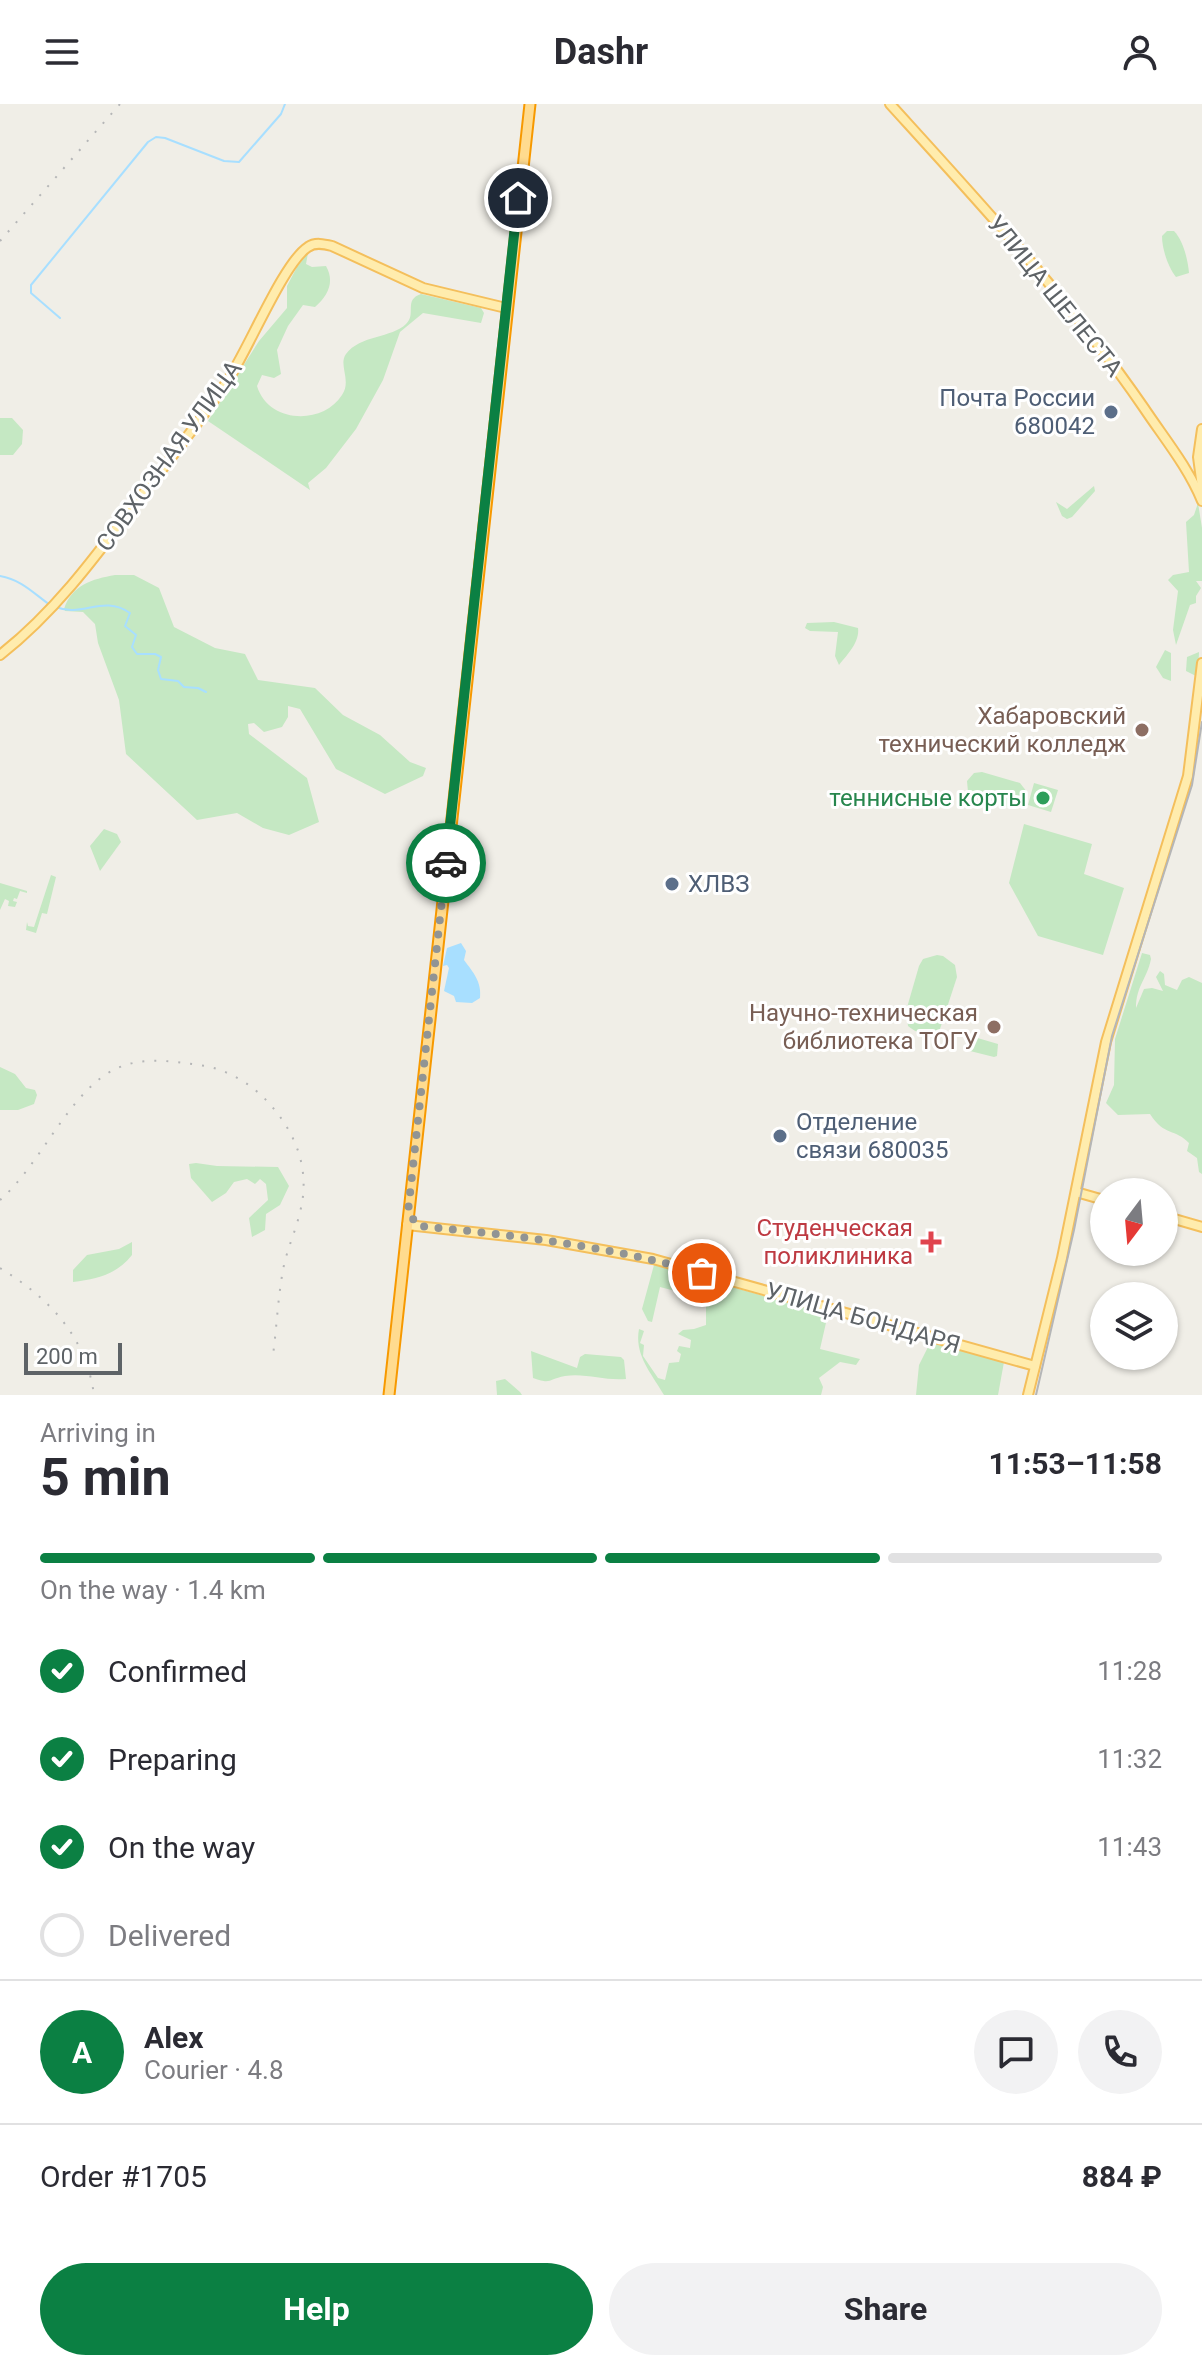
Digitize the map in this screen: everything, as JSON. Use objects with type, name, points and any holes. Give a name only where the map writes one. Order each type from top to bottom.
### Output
[{"type":"highway","points":[[389,1395],[405,1239],[412,1226],[408,1212],[530,104]]},
{"type":"main road","name":"УЛИЦА ШЕЛЕСТА","points":[[890,104],[1079,319],[1182,464],[1202,501]]},
{"type":"main road","name":"СОВХОЗНАЯ УЛИЦА","points":[[0,655],[59,601],[202,417],[253,338],[292,265],[306,248],[318,243],[332,246],[423,288],[506,308]]},
{"type":"main road","points":[[1202,429],[1198,457],[1202,487]]},
{"type":"main road","points":[[1182,464],[1190,468],[1198,457]]},
{"type":"main road","points":[[1028,1395],[1076,1192],[1106,1042],[1188,776],[1202,663]]},
{"type":"main road","points":[[1076,1192],[1090,1196]]},
{"type":"main road","points":[[1178,1220],[1202,1227]]},
{"type":"main road","name":"УЛИЦА БОНДАРЯ","points":[[412,1226],[546,1240],[653,1259],[1035,1366]]},
{"type":"green space","points":[[1167,231],[1174,231],[1180,240],[1189,273],[1176,277],[1170,268],[1162,241]]},
{"type":"green space","points":[[308,253],[306,264],[326,266],[329,288],[315,307],[303,305],[288,326],[277,350],[281,374],[274,378],[262,375],[257,386],[263,398],[283,413],[309,416],[333,405],[345,389],[343,363],[346,354],[359,343],[400,329],[409,320],[411,303],[421,294],[481,308],[484,313],[481,323],[423,313],[400,332],[383,380],[356,429],[326,468],[308,483],[310,490],[208,421],[259,341],[287,308],[287,286]]},
{"type":"green space","points":[[0,418],[12,418],[23,430],[22,444],[13,455],[0,455]]},
{"type":"green space","points":[[1094,486],[1095,491],[1072,517],[1067,519],[1062,516],[1056,502],[1067,509]]},
{"type":"green space","points":[[1198,503],[1202,528],[1202,581],[1196,581],[1201,588],[1196,603],[1190,605],[1176,645],[1173,630],[1178,591],[1168,580],[1173,575],[1189,572],[1186,522],[1194,515]]},
{"type":"green space","points":[[115,575],[134,575],[159,588],[174,627],[215,648],[245,654],[258,680],[315,688],[343,715],[380,735],[410,762],[426,768],[423,776],[385,794],[336,769],[300,709],[288,706],[288,717],[282,727],[264,732],[254,723],[248,724],[249,734],[307,778],[319,822],[289,835],[263,828],[237,813],[197,820],[126,754],[119,700],[98,643],[95,624],[83,612],[64,609],[72,594],[84,584]]},
{"type":"green space","points":[[834,622],[858,628],[855,643],[839,665],[835,656],[838,632],[805,628],[807,623]]},
{"type":"green space","points":[[1165,650],[1171,653],[1171,681],[1163,678],[1156,667]]},
{"type":"green space","points":[[1199,652],[1196,676],[1186,671],[1187,657]]},
{"type":"green space","points":[[982,772],[1020,783],[1027,792],[1025,803],[1015,809],[973,797],[968,792],[967,781],[974,773]]},
{"type":"green space","name":"теннисные корты","points":[[1034,783],[1058,790],[1051,812],[1028,805]]},
{"type":"green space","points":[[1024,824],[1092,844],[1084,874],[1124,888],[1103,955],[1038,936],[1009,883]]},
{"type":"green space","points":[[104,829],[117,834],[121,842],[100,871],[90,846]]},
{"type":"green space","points":[[51,875],[56,877],[47,914],[42,913],[36,933],[26,930],[27,922],[28,926],[34,927]]},
{"type":"green space","points":[[0,883],[27,893],[20,891],[17,899],[14,898],[13,901],[17,902],[15,907],[8,906],[9,901],[5,899],[0,910]]},
{"type":"green space","points":[[1142,953],[1150,955],[1151,959],[1136,1008],[1144,989],[1163,991],[1156,977],[1160,971],[1164,974],[1165,985],[1177,990],[1182,980],[1189,977],[1202,983],[1202,1174],[1197,1158],[1187,1151],[1189,1143],[1184,1138],[1160,1126],[1150,1114],[1118,1115],[1106,1103],[1114,1085],[1115,1039]]},
{"type":"green space","points":[[937,955],[955,965],[957,977],[940,1029],[924,1034],[908,1026],[906,1011],[919,966],[923,959]]},
{"type":"green space","points":[[974,1037],[998,1044],[997,1056],[970,1051]]},
{"type":"green space","points":[[0,1067],[15,1074],[26,1088],[35,1090],[34,1104],[18,1110],[0,1110]]},
{"type":"green space","points":[[189,1164],[278,1167],[289,1186],[280,1205],[266,1214],[265,1230],[252,1237],[249,1218],[268,1200],[266,1184],[260,1179],[255,1184],[247,1179],[234,1182],[226,1193],[212,1202],[191,1178]]},
{"type":"green space","points":[[132,1242],[132,1255],[113,1272],[73,1282],[73,1270],[87,1255],[119,1249]]},
{"type":"green space","points":[[654,1265],[828,1314],[820,1349],[860,1359],[856,1365],[840,1362],[819,1378],[823,1387],[821,1395],[664,1395],[642,1356],[638,1338],[639,1329],[644,1331],[640,1343],[644,1345],[643,1356],[658,1378],[665,1380],[669,1363],[679,1362],[679,1346],[690,1348],[691,1340],[678,1334],[706,1325],[706,1299],[660,1287],[652,1322],[648,1321],[642,1309]]},
{"type":"green space","points":[[930,1343],[1004,1362],[998,1395],[916,1395],[919,1365]]},
{"type":"green space","points":[[531,1351],[577,1368],[580,1357],[585,1354],[621,1357],[626,1379],[573,1375],[539,1380],[533,1378]]},
{"type":"green space","points":[[505,1379],[522,1395],[497,1395],[496,1381]]},
{"type":"water","points":[[461,943],[466,951],[464,960],[480,987],[480,998],[472,1003],[456,1002],[454,996],[444,991],[449,968],[443,966],[447,948]]},
{"type":"waterway","points":[[60,318],[31,293],[31,285],[148,142],[156,137],[165,138],[224,161],[239,162],[281,114],[285,104]]},
{"type":"waterway","points":[[0,576],[21,584],[50,605]]},
{"type":"waterway","points":[[56,607],[75,610],[111,606],[130,613],[125,626],[136,635],[132,647],[137,654],[161,657],[158,670],[161,679],[178,681],[184,687],[206,692]]},
{"type":"tram line","points":[[1036,1395],[1074,1230],[1112,1036],[1192,785],[1202,722]]},
{"type":"railway","points":[[0,241],[120,104]]},
{"type":"railway","points":[[0,1200],[27,1170],[77,1101],[117,1068],[141,1062],[166,1061],[214,1068],[239,1079],[261,1095],[286,1126],[298,1152],[304,1181],[298,1219],[284,1265],[273,1355]]},
{"type":"railway","points":[[0,1268],[34,1292],[74,1337],[90,1374],[94,1395]]},
{"type":"way so far","points":[[446,863],[408,1212],[412,1220],[418,1226],[597,1247],[702,1273]]},
{"type":"place","name":"Почта России 680042","points":[[1111,412]]},
{"type":"place","name":"Хабаровский технический колледж","points":[[1142,730]]},
{"type":"place","name":"теннисные корты","points":[[1043,798]]},
{"type":"place","name":"ХЛВЗ","points":[[672,884]]},
{"type":"place","name":"Научно-техническая библиотека ТОГУ","points":[[994,1027]]},
{"type":"place","name":"Отделение связи 680035","points":[[780,1136]]},
{"type":"place","name":"Студенческая поликлиника","points":[[931,1242]]},
{"type":"route","points":[[446,863],[518,198]]}]
